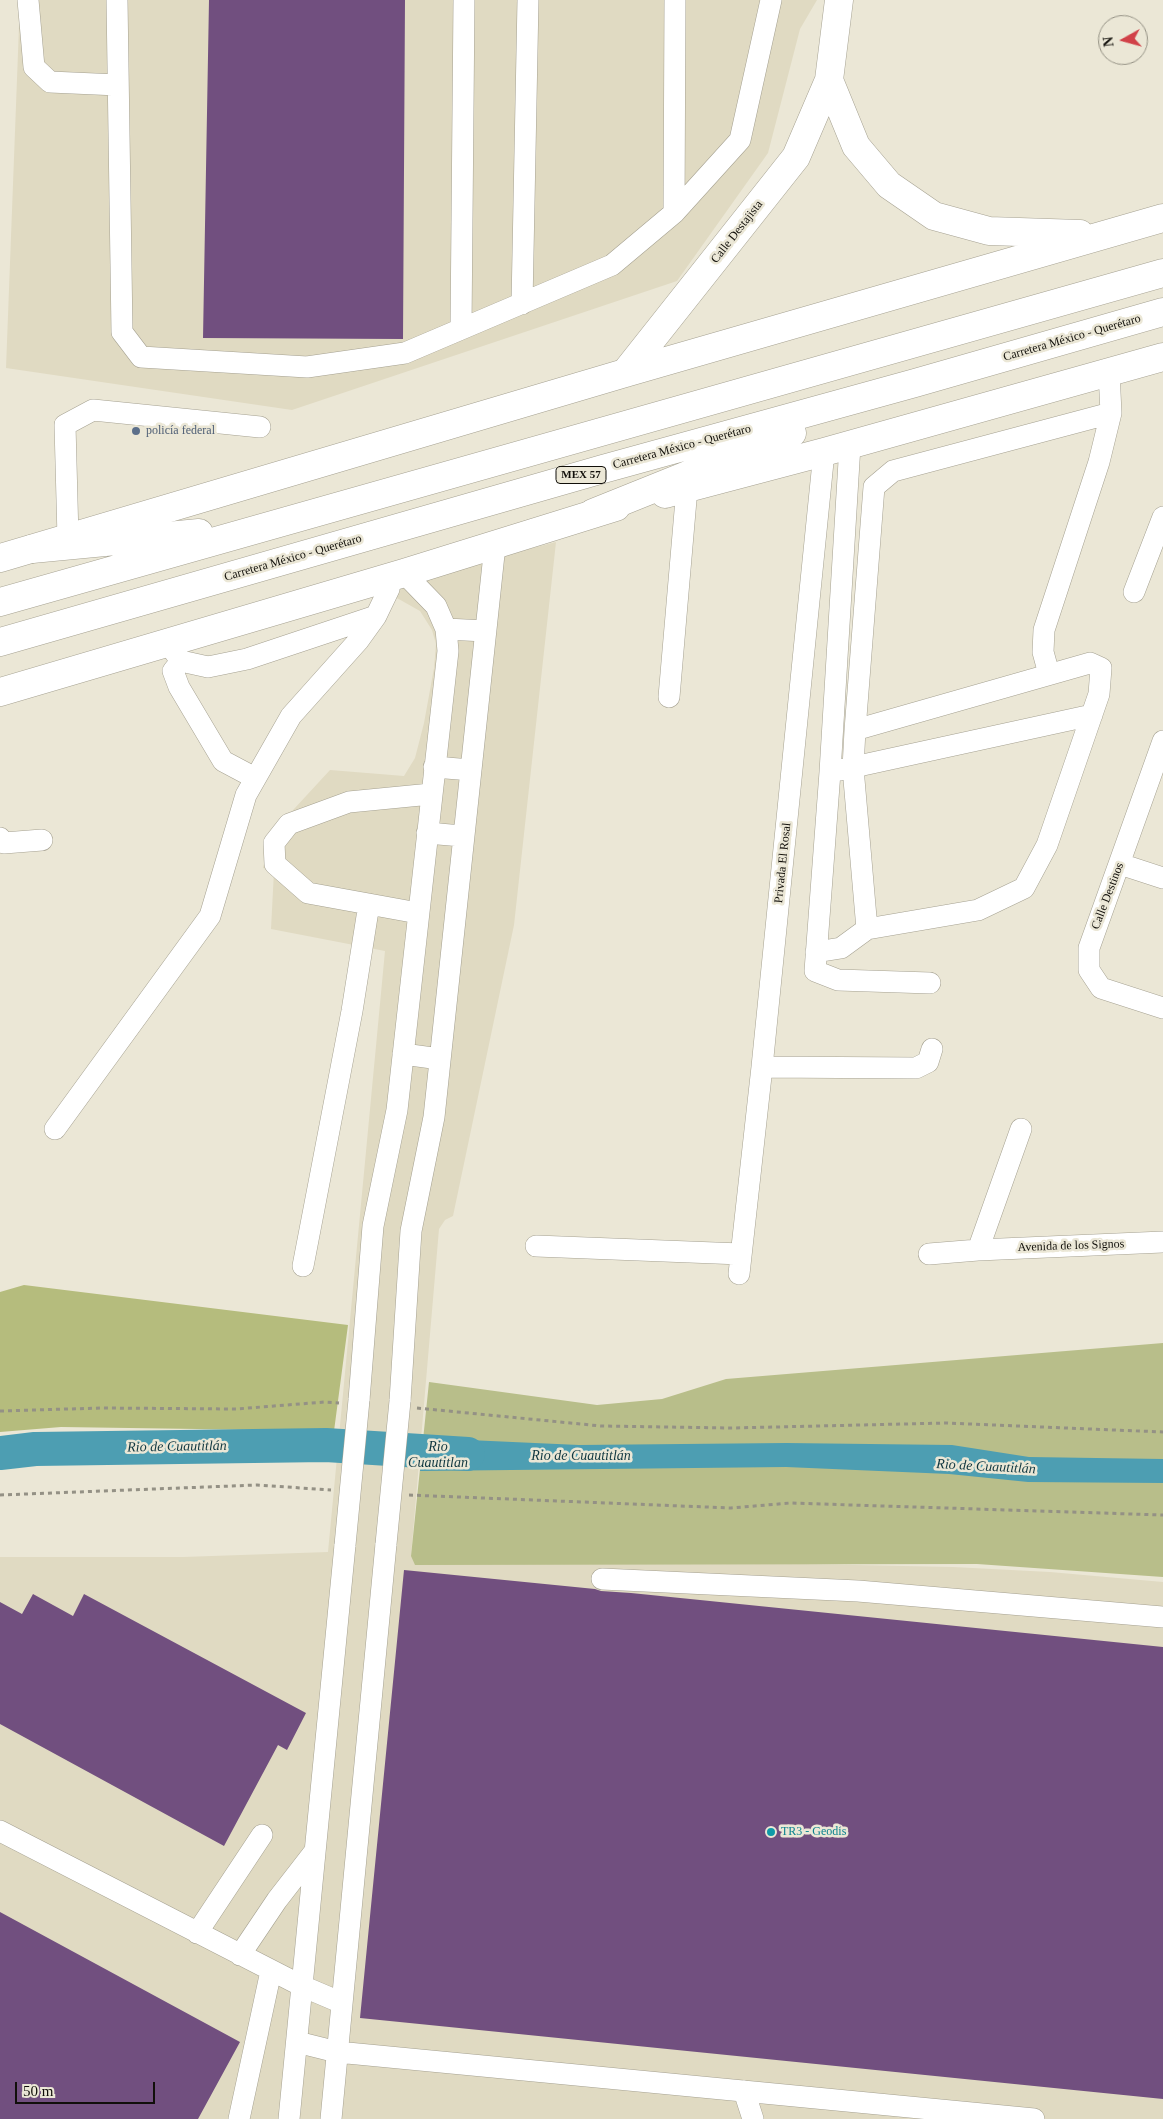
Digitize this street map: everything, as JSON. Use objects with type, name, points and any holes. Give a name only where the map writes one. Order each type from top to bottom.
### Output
[{"type":"main road","name":"Calle Destajista","points":[[625,373],[796,157],[829,80],[839,0]]},
{"type":"main road","name":"Calle Destajista","points":[[829,80],[856,146],[889,185],[934,216],[989,231],[1104,235]]},
{"type":"main road","points":[[0,558],[625,373],[1163,218]]},
{"type":"main road","points":[[0,602],[1163,273]]},
{"type":"main road","name":"Carretera México - Querétaro","points":[[0,642],[603,469],[914,384],[1163,312]]},
{"type":"main road","points":[[0,692],[174,652],[397,575],[594,513],[850,445],[1163,357]]},
{"type":"main road","points":[[594,513],[914,384]]},
{"type":"main road","points":[[32,549],[177,535],[253,530]]},
{"type":"street","points":[[28,0],[34,67],[50,82],[118,85]]},
{"type":"street","points":[[117,0],[122,332],[141,356],[307,367],[405,353],[612,265],[674,213],[740,140],[771,0]]},
{"type":"street","points":[[462,329],[464,0]]},
{"type":"street","points":[[522,304],[528,0]]},
{"type":"street","points":[[674,213],[675,0]]},
{"type":"street","points":[[1049,674],[1043,652],[1044,630],[1099,462],[1111,413],[1110,372]]},
{"type":"street","points":[[68,538],[65,425],[93,410],[260,427]]},
{"type":"street","points":[[867,929],[853,768],[874,487],[893,471],[1111,413]]},
{"type":"street","points":[[850,445],[830,772],[815,971],[838,980],[930,983]]},
{"type":"street","name":"Privada El Rosal","points":[[536,1246],[740,1264],[762,1067],[824,452]]},
{"type":"street","points":[[670,697],[687,488]]},
{"type":"street","points":[[1134,592],[1163,518]]},
{"type":"street","points":[[331,2119],[386,1544],[406,1404],[411,1231],[434,1117],[462,836],[471,770],[495,545]]},
{"type":"street","points":[[55,1128],[210,916],[246,795],[255,778],[292,716],[358,641],[376,616],[397,575],[436,606],[446,629],[448,651],[397,1110],[373,1226],[352,1402],[345,1545],[289,2119]]},
{"type":"street","points":[[255,778],[223,761],[179,687],[173,671],[174,652],[208,667],[247,659],[376,616]]},
{"type":"street","points":[[446,629],[486,631]]},
{"type":"street","points":[[816,952],[841,948],[867,929],[978,910],[1024,888],[1046,845],[1092,715],[1099,694],[1101,668],[1090,663],[855,730]]},
{"type":"street","points":[[830,772],[1092,715]]},
{"type":"street","name":"Calle Destinos","points":[[1162,746],[1089,948],[1089,970],[1101,988],[1163,1008]]},
{"type":"street","points":[[434,767],[471,770]]},
{"type":"street","points":[[418,913],[308,892],[275,864],[274,844],[289,824],[348,802],[431,794]]},
{"type":"street","points":[[427,833],[462,836]]},
{"type":"street","points":[[0,838],[4,843],[42,840]]},
{"type":"street","points":[[1120,864],[1163,878]]},
{"type":"street","points":[[303,1266],[352,1011],[369,904]]},
{"type":"street","points":[[762,1067],[916,1068],[928,1062],[932,1049]]},
{"type":"street","points":[[403,1054],[440,1059]]},
{"type":"street","points":[[978,1250],[1021,1129]]},
{"type":"street","name":"Avenida de los Signos","points":[[929,1254],[1163,1242]]},
{"type":"street","points":[[602,1579],[858,1591],[1163,1616]]},
{"type":"street","points":[[0,1830],[271,1971],[342,2003]]},
{"type":"street","points":[[197,1933],[262,1835]]},
{"type":"street","points":[[240,1955],[277,1900],[315,1851]]},
{"type":"street","points":[[239,2119],[271,1971]]},
{"type":"street","points":[[297,2042],[337,2052],[1034,2119]]},
{"type":"street","points":[[744,2091],[753,2119]]},
{"type":"path","points":[[0,1410],[236,1408],[352,1402]]},
{"type":"path","points":[[406,1404],[600,1426],[732,1428],[946,1423],[1163,1432]]},
{"type":"path","points":[[0,1495],[257,1485],[335,1490]]},
{"type":"path","points":[[403,1495],[721,1507],[790,1503],[1163,1515]]},
{"type":"shaded area","points":[[20,0],[817,0],[800,29],[768,153],[677,281],[292,410],[6,368]]},
{"type":"shaded area","points":[[556,542],[514,925],[453,1216],[445,1220],[439,1229],[411,1556],[953,1567],[1050,1572],[1163,1582],[1163,2119],[0,2119],[0,1557],[183,1557],[328,1552],[385,951],[271,929],[274,871],[263,868],[270,835],[330,770],[404,776],[415,758],[424,723],[434,668],[436,644],[432,630],[420,611],[379,588]]},
{"type":"green space","points":[[24,1285],[348,1325],[334,1431],[61,1427],[0,1432],[0,1292]]},
{"type":"green space","points":[[1163,1343],[1163,1577],[977,1564],[415,1565],[411,1556],[429,1382],[597,1405],[662,1399],[726,1379]]},
{"type":"water","name":"Rio Cuautitlan","points":[[424,1438],[579,1445],[786,1443],[952,1445],[1029,1457],[1163,1459],[1163,1483],[1028,1482],[949,1474],[786,1467],[420,1471]]},
{"type":"building","points":[[209,0],[405,0],[403,339],[203,338]]},
{"type":"building","name":"TR3 - Geodis","points":[[404,1570],[1163,1647],[1163,2099],[360,2018]]},
{"type":"building","points":[[33,1594],[73,1616],[84,1594],[306,1713],[287,1750],[278,1745],[224,1846],[0,1724],[0,1602],[22,1614]]},
{"type":"building","points":[[0,1912],[240,2042],[198,2119],[0,2119]]},
{"type":"waterway","name":"Rio de Cuautitlán","points":[[0,1453],[35,1449],[326,1445],[468,1454]]},
{"type":"place","name":"policía federal","points":[[136,431]]},
{"type":"place","name":"TR3 - Geodis","points":[[771,1832]]}]
